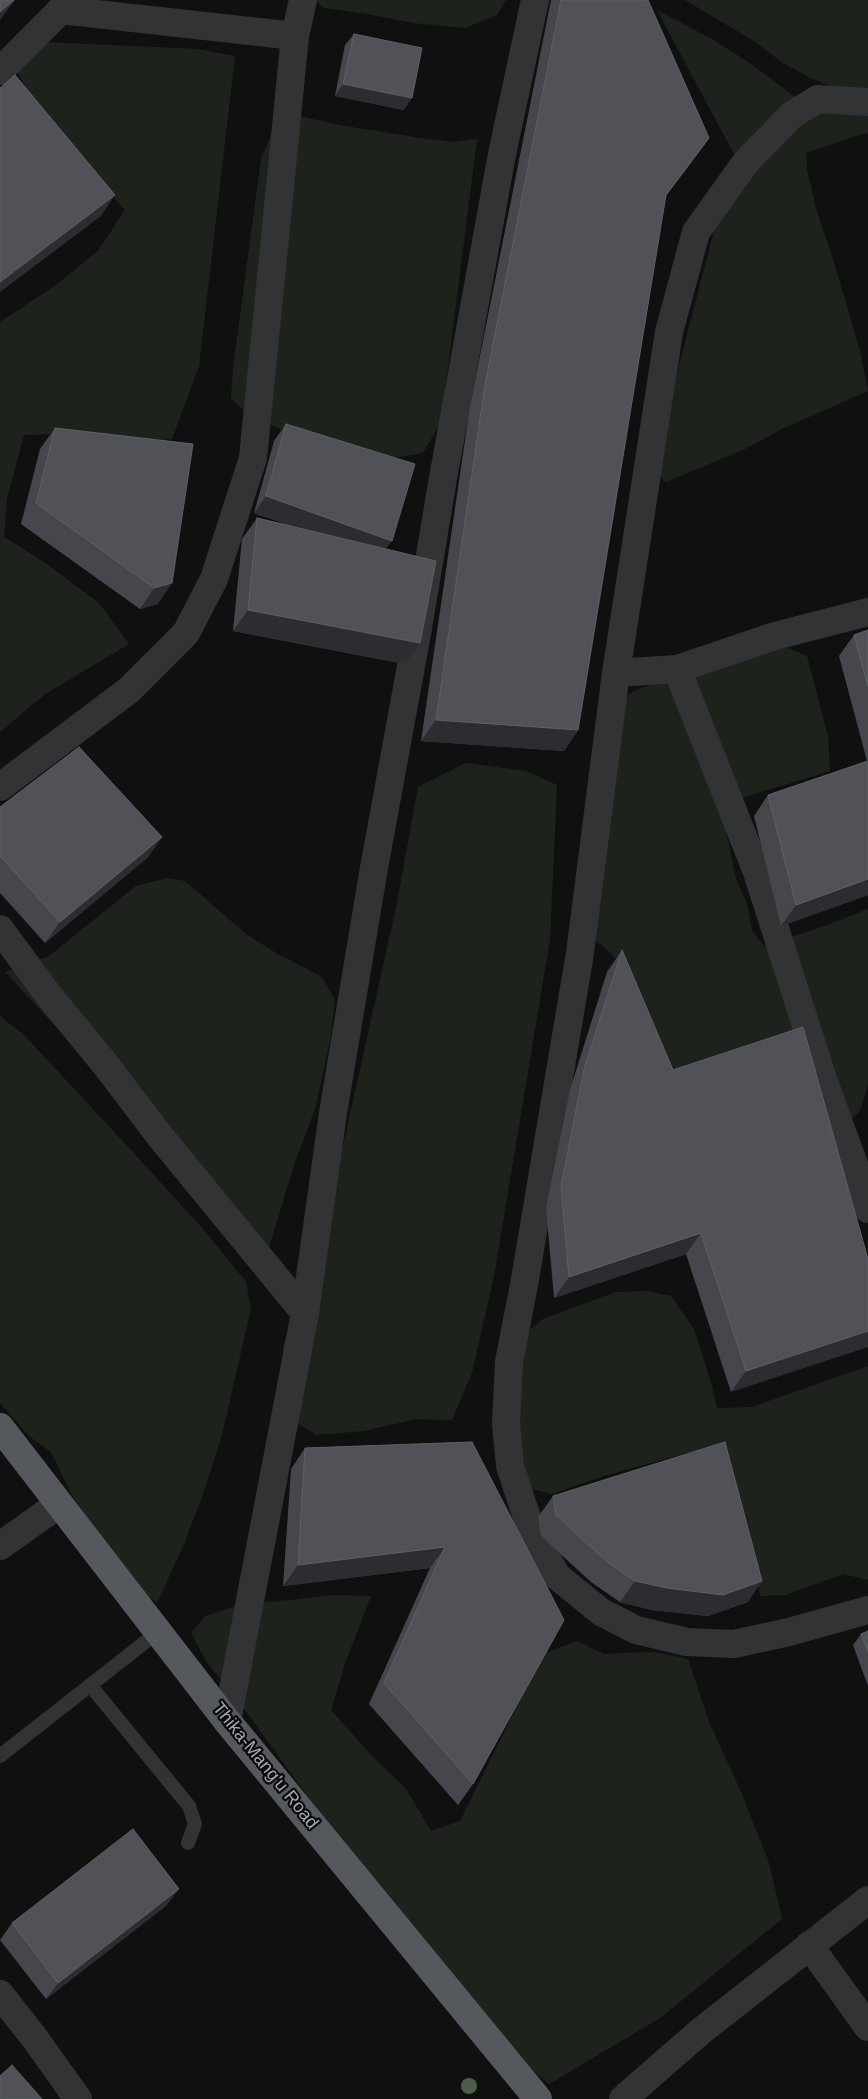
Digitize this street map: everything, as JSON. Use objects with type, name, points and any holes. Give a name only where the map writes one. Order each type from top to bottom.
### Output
[{"type":"highway","name":"Thika-Mang'u Road","points":[[0,1427],[227,1721],[538,2099]]},
{"type":"street","points":[[0,787],[129,690],[186,633],[214,579],[253,458],[295,36],[303,0]]},
{"type":"street","points":[[227,1721],[305,1313],[333,1113],[374,868],[502,154],[535,0]]},
{"type":"street","points":[[0,71],[56,5],[295,36]]},
{"type":"street","points":[[868,102],[818,99],[793,114],[746,162],[696,232],[669,332],[616,673],[580,953],[509,1362],[506,1424],[510,1466],[532,1533],[557,1576],[601,1612],[636,1630],[687,1642],[734,1644],[789,1632],[868,1610]]},
{"type":"street","points":[[616,673],[677,669],[775,636],[868,612]]},
{"type":"street","points":[[677,669],[757,872],[823,1079],[860,1181],[868,1210]]},
{"type":"street","points":[[0,929],[50,997],[105,1064],[159,1135],[305,1313]]},
{"type":"street","points":[[0,1546],[59,1504]]},
{"type":"street","points":[[623,2099],[701,2031],[868,1900]]},
{"type":"street","points":[[809,1946],[868,2027]]},
{"type":"street","points":[[0,1994],[78,2099]]},
{"type":"lane","points":[[0,1756],[158,1632]]},
{"type":"lane","points":[[90,1685],[189,1806],[194,1824],[188,1843]]},
{"type":"shaded area","points":[[315,0],[506,0],[497,15],[465,28],[414,23],[324,8]]},
{"type":"shaded area","points":[[685,0],[868,0],[868,89],[832,87],[809,77],[783,63],[754,41]]},
{"type":"shaded area","points":[[657,10],[712,39],[751,64],[806,105],[868,108],[868,133],[806,153],[807,169],[816,209],[860,351],[868,391],[782,429],[745,449],[666,482],[652,469],[734,154]]},
{"type":"shaded area","points":[[44,42],[197,49],[235,56],[199,366],[172,439],[136,441],[86,433],[24,435],[7,499],[4,537],[44,562],[99,603],[129,644],[45,694],[0,732],[0,322],[56,285],[98,251],[125,210],[37,109],[18,73]]},
{"type":"shaded area","points":[[300,116],[339,125],[420,138],[453,142],[477,139],[441,422],[423,453],[394,458],[285,431],[250,415],[231,399],[233,368],[261,159],[278,120]]},
{"type":"shaded area","points":[[781,645],[807,656],[828,736],[830,771],[738,799],[724,821],[736,879],[747,903],[752,931],[764,946],[825,926],[868,909],[868,1084],[860,1111],[842,1128],[791,1036],[756,1042],[688,1072],[661,1071],[620,963],[605,948],[586,934],[611,707],[634,691],[671,677]]},
{"type":"shaded area","points":[[466,763],[526,771],[557,785],[550,939],[494,1276],[472,1373],[452,1420],[416,1419],[364,1431],[317,1435],[286,1417],[283,1346],[299,1309],[340,1159],[396,908],[418,787]]},
{"type":"shaded area","points":[[167,878],[185,881],[246,934],[276,953],[322,977],[335,1000],[331,1036],[315,1109],[294,1165],[267,1254],[5,972],[49,956],[136,886]]},
{"type":"shaded area","points":[[0,1016],[24,1035],[130,1149],[204,1230],[246,1282],[251,1308],[222,1435],[184,1544],[157,1603],[138,1588],[103,1546],[71,1493],[51,1452],[30,1437],[0,1403]]},
{"type":"shaded area","points":[[646,1291],[671,1296],[694,1329],[717,1408],[752,1407],[868,1366],[868,1580],[843,1574],[785,1595],[760,1596],[757,1570],[725,1451],[687,1453],[604,1476],[552,1494],[529,1488],[517,1447],[522,1336],[543,1319],[616,1292]]},
{"type":"shaded area","points":[[332,1595],[371,1596],[345,1663],[331,1710],[371,1755],[406,1789],[431,1831],[460,1821],[543,1654],[577,1641],[604,1654],[653,1652],[688,1659],[709,1722],[741,1792],[769,1863],[782,1919],[660,2018],[549,2084],[527,2066],[315,1806],[242,1706],[208,1664],[191,1633],[205,1616],[246,1603]]},
{"type":"building","points":[[0,0],[14,0],[0,12]]},
{"type":"building","points":[[561,0],[648,0],[709,138],[666,195],[578,730],[436,720],[485,385]]},
{"type":"building","points":[[354,34],[422,48],[412,98],[343,84]]},
{"type":"building","points":[[15,75],[115,195],[0,282],[0,88]]},
{"type":"building","points":[[286,424],[415,464],[392,541],[266,496]]},
{"type":"building","points":[[55,428],[193,444],[172,583],[154,588],[36,503]]},
{"type":"building","points":[[257,518],[436,561],[420,643],[248,610]]},
{"type":"building","points":[[868,630],[868,687],[854,635]]},
{"type":"building","points":[[79,747],[162,837],[60,922],[0,856],[0,807]]},
{"type":"building","points":[[868,761],[868,879],[796,905],[768,795]]},
{"type":"building","points":[[622,950],[673,1070],[803,1027],[868,1259],[868,1331],[746,1371],[701,1233],[569,1277],[561,1187],[584,1069]]},
{"type":"building","points":[[472,1442],[564,1620],[473,1784],[384,1683],[445,1547],[298,1565],[305,1448]]},
{"type":"building","points":[[725,1442],[762,1581],[723,1595],[667,1588],[635,1581],[606,1561],[556,1515],[553,1496]]},
{"type":"building","points":[[868,1631],[868,1652],[861,1634]]},
{"type":"building","points":[[133,1829],[179,1889],[58,1983],[12,1923]]},
{"type":"building","points":[[12,2065],[42,2099],[0,2099],[0,2076]]}]
